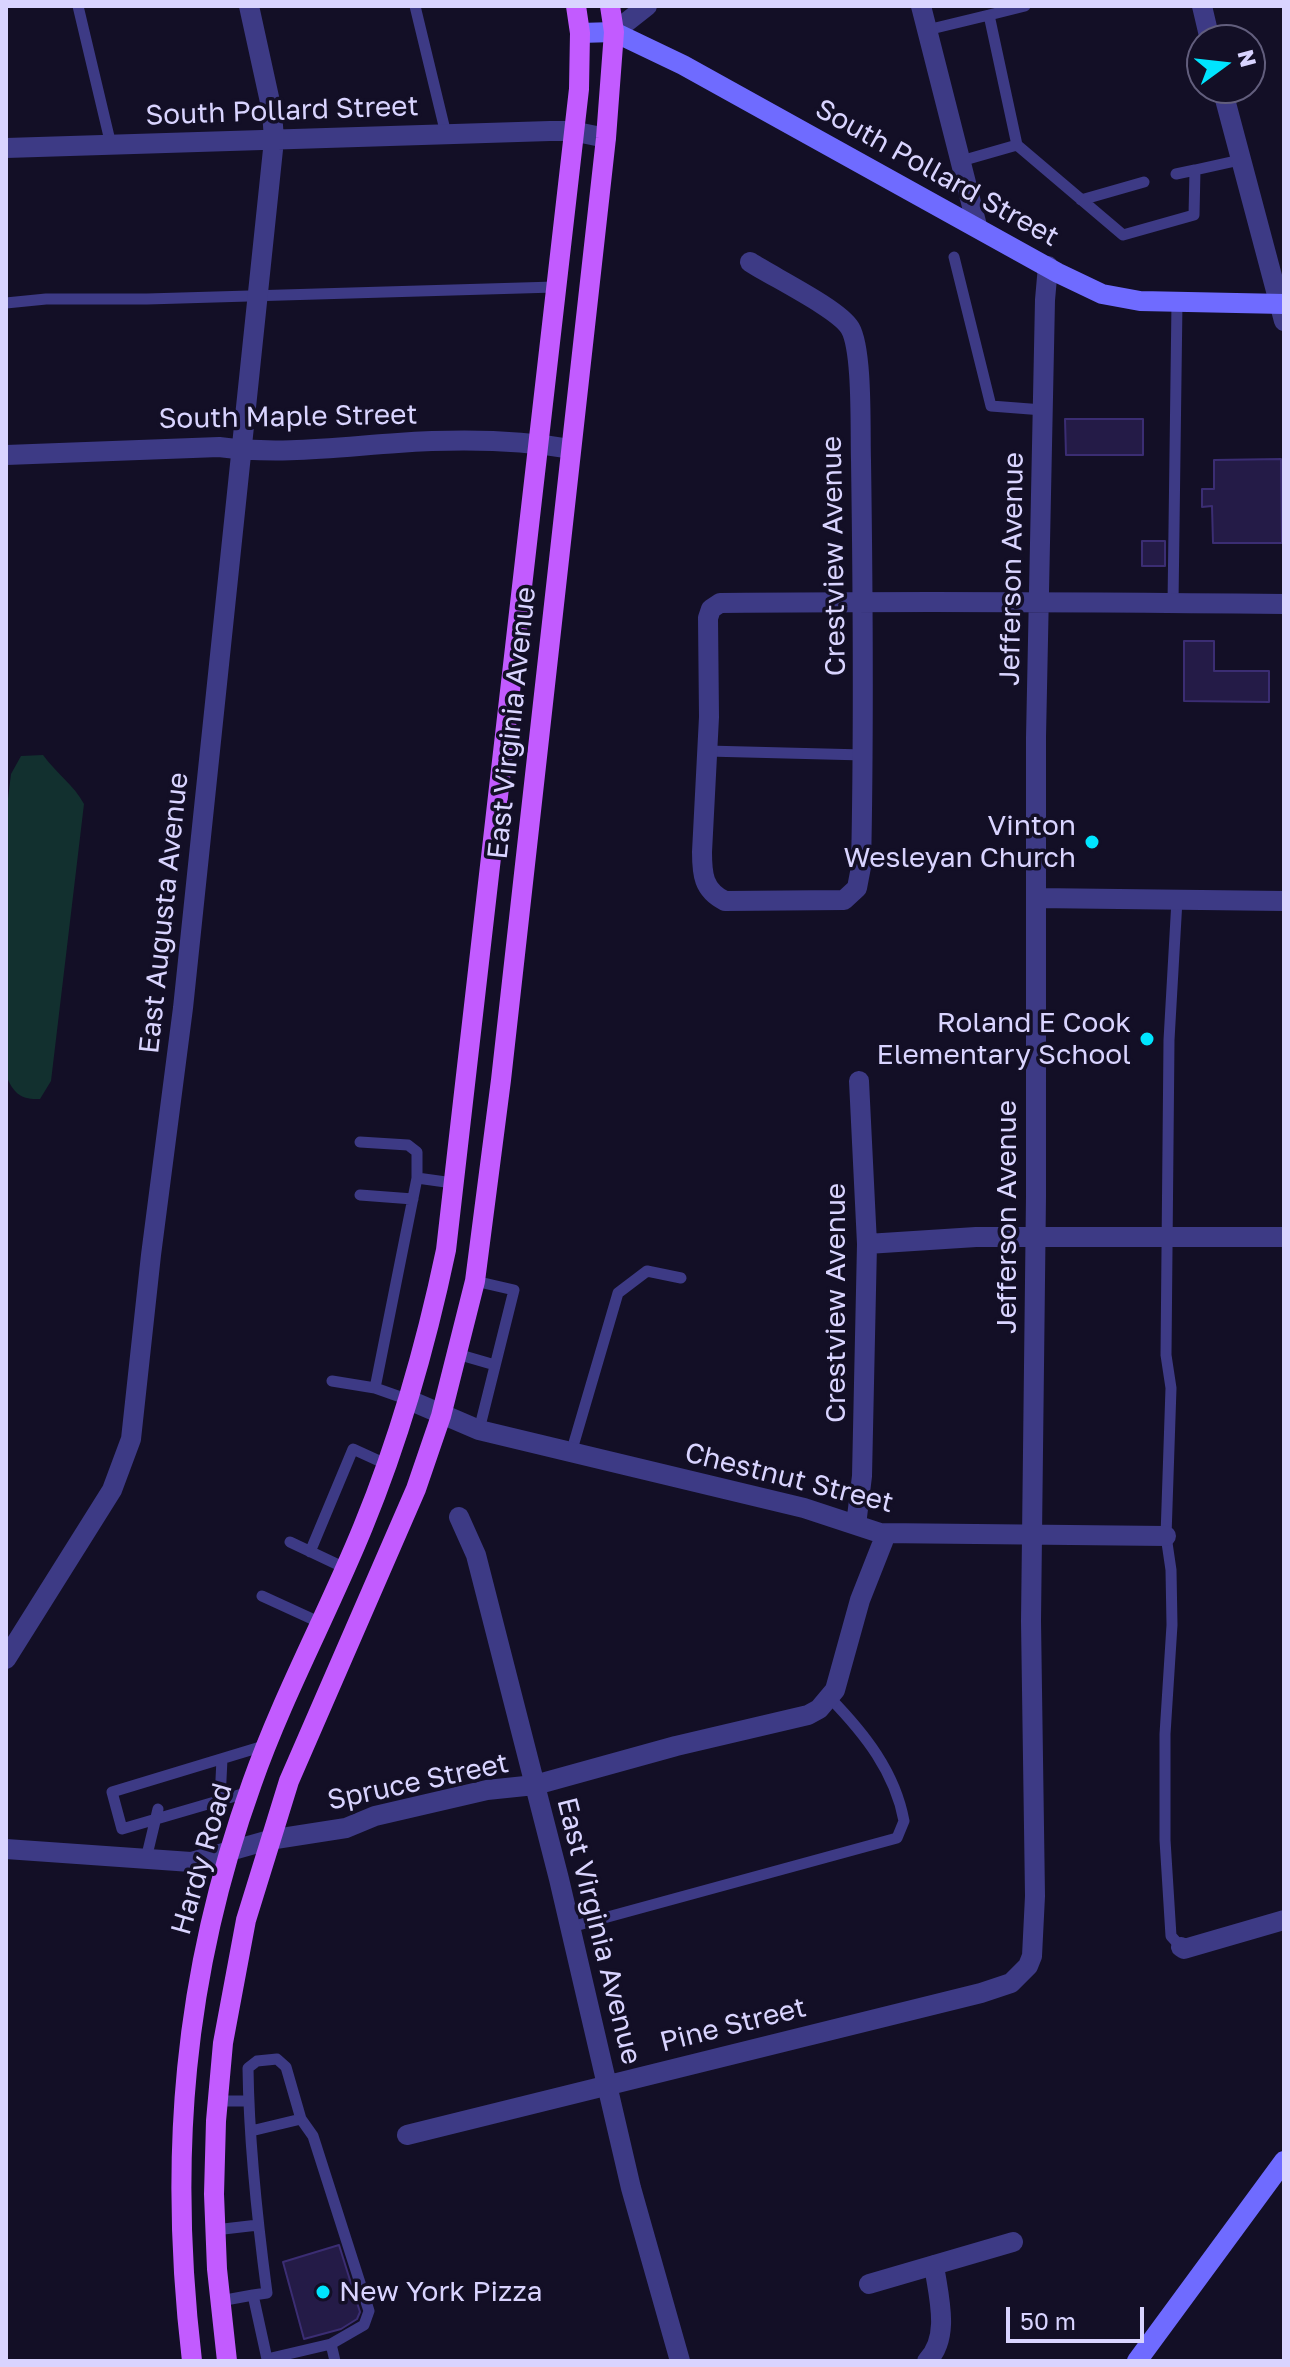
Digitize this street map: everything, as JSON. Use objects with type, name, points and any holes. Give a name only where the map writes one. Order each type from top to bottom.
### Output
[{"type":"main road","name":"East Virginia Avenue","points":[[409,1400],[431,1324],[446,1250],[579,89],[580,33],[576,6]]},
{"type":"main road","name":"East Virginia Avenue","points":[[441,1416],[475,1281],[501,1080],[606,138],[614,32],[610,6]]},
{"type":"main road","name":"South Pollard Street","points":[[580,33],[614,32],[683,65],[1102,294],[1140,301],[1282,309]]},
{"type":"main road","name":"Hardy Road","points":[[192,2361],[181,2248],[180,2165],[184,2086],[207,1936],[249,1792],[388,1465],[409,1400]]},
{"type":"main road","points":[[227,2361],[215,2230],[218,2101],[231,1989],[246,1920],[289,1781],[411,1501],[441,1416]]},
{"type":"main road","points":[[1137,2361],[1284,2161]]},
{"type":"street","name":"East Augusta Avenue","points":[[6,1659],[112,1490],[131,1439],[183,1008],[274,140],[272,111],[249,6]]},
{"type":"street","points":[[614,32],[647,6]]},
{"type":"street","points":[[921,6],[977,226]]},
{"type":"street","points":[[1226,104],[1282,309]]},
{"type":"street","name":"South Pollard Street","points":[[6,148],[572,131],[606,138]]},
{"type":"street","name":"Crestview Avenue","points":[[707,751],[702,873],[710,891],[725,901],[844,900],[857,888],[861,867],[864,755],[856,343],[851,329],[834,311],[750,262]]},
{"type":"street","name":"Jefferson Avenue","points":[[1022,1975],[1032,1956],[1035,1896],[1032,1534],[1036,898],[1039,603],[1048,266]]},
{"type":"street","name":"South Maple Street","points":[[6,455],[219,447],[301,451],[401,442],[513,440],[571,449]]},
{"type":"street","points":[[707,751],[708,618],[711,609],[720,603],[1284,604]]},
{"type":"street","points":[[1036,898],[1284,901]]},
{"type":"street","name":"Crestview Avenue","points":[[856,1525],[862,1476],[867,1244],[859,1081]]},
{"type":"street","points":[[867,1244],[1035,1237],[1284,1237]]},
{"type":"street","name":"Chestnut Street","points":[[409,1400],[479,1430],[804,1508],[886,1534],[1166,1536]]},
{"type":"street","name":"East Virginia Avenue","points":[[459,1517],[476,1555],[571,1927],[631,2188],[680,2361]]},
{"type":"street","points":[[830,1698],[860,1600],[886,1534]]},
{"type":"street","name":"Spruce Street","points":[[6,1849],[191,1862],[269,1840],[346,1828],[375,1816],[487,1790],[535,1785],[676,1746],[776,1724],[819,1709],[830,1698]]},
{"type":"street","points":[[1181,1947],[1184,1949],[1284,1920]]},
{"type":"street","name":"Pine Street","points":[[407,2135],[981,1993],[1011,1983],[1022,1975]]},
{"type":"street","points":[[869,2284],[1013,2242]]},
{"type":"street","points":[[927,2361],[939,2342],[941,2320],[934,2265]]},
{"type":"lane","points":[[78,6],[111,145]]},
{"type":"lane","points":[[415,6],[446,134]]},
{"type":"lane","points":[[927,30],[1025,6]]},
{"type":"lane","points":[[989,15],[1017,145],[1123,235],[1194,215],[1195,170]]},
{"type":"lane","points":[[961,161],[1017,145]]},
{"type":"lane","points":[[1176,174],[1240,160]]},
{"type":"lane","points":[[1081,200],[1144,182]]},
{"type":"lane","points":[[954,257],[991,406],[1043,410]]},
{"type":"lane","points":[[6,303],[46,299],[555,287]]},
{"type":"lane","points":[[1173,603],[1177,302]]},
{"type":"lane","points":[[707,751],[864,755]]},
{"type":"lane","points":[[1177,900],[1169,1040],[1166,1355],[1171,1388],[1166,1536],[1171,1570],[1172,1625],[1165,1734],[1165,1840],[1171,1936],[1181,1947]]},
{"type":"lane","points":[[360,1142],[408,1145],[417,1152],[417,1178],[375,1388]]},
{"type":"lane","points":[[417,1178],[453,1183]]},
{"type":"lane","points":[[360,1195],[413,1199]]},
{"type":"lane","points":[[571,1453],[618,1293],[647,1271],[681,1278]]},
{"type":"lane","points":[[475,1281],[514,1290],[479,1430]]},
{"type":"lane","points":[[457,1354],[495,1365]]},
{"type":"lane","points":[[332,1381],[375,1388],[409,1400]]},
{"type":"lane","points":[[310,1552],[353,1449],[388,1465]]},
{"type":"lane","points":[[290,1542],[345,1568]]},
{"type":"lane","points":[[262,1596],[321,1623]]},
{"type":"lane","points":[[571,1927],[892,1842],[897,1838],[904,1821],[891,1778],[855,1723],[830,1698]]},
{"type":"lane","points":[[249,1792],[157,1814],[122,1829],[112,1792],[161,1781],[267,1745]]},
{"type":"lane","points":[[220,1800],[222,1759]]},
{"type":"lane","points":[[146,1859],[157,1814]]},
{"type":"lane","points":[[220,2301],[253,2295],[267,2293],[258,2225],[248,2068],[257,2061],[277,2059],[286,2067],[301,2119],[313,2136],[369,2311],[364,2325],[331,2344],[267,2360],[253,2295]]},
{"type":"lane","points":[[218,2101],[249,2101]]},
{"type":"lane","points":[[251,2131],[301,2119]]},
{"type":"lane","points":[[215,2230],[258,2225]]},
{"type":"lane","points":[[1151,2361],[1153,2338]]},
{"type":"lane","points":[[331,2344],[335,2361]]},
{"type":"green space","points":[[43,755],[84,804],[51,1081],[40,1099],[33,1099],[18,1094],[6,1075],[6,815],[11,774],[21,756]]},
{"type":"building","points":[[1065,419],[1143,419],[1143,455],[1066,455]]},
{"type":"building","points":[[1281,459],[1282,543],[1213,543],[1212,506],[1202,507],[1202,489],[1214,489],[1214,460]]},
{"type":"building","points":[[1142,541],[1165,541],[1165,566],[1142,566]]},
{"type":"building","points":[[1184,641],[1214,641],[1214,671],[1269,671],[1269,702],[1184,701]]},
{"type":"building","name":"New York Pizza","points":[[339,2245],[360,2312],[357,2319],[341,2329],[304,2339],[283,2262]]},
{"type":"place","name":"Vinton Wesleyan Church","points":[[1092,842]]},
{"type":"place","name":"Roland E Cook Elementary School","points":[[1147,1039]]},
{"type":"place","name":"New York Pizza","points":[[323,2292]]}]
